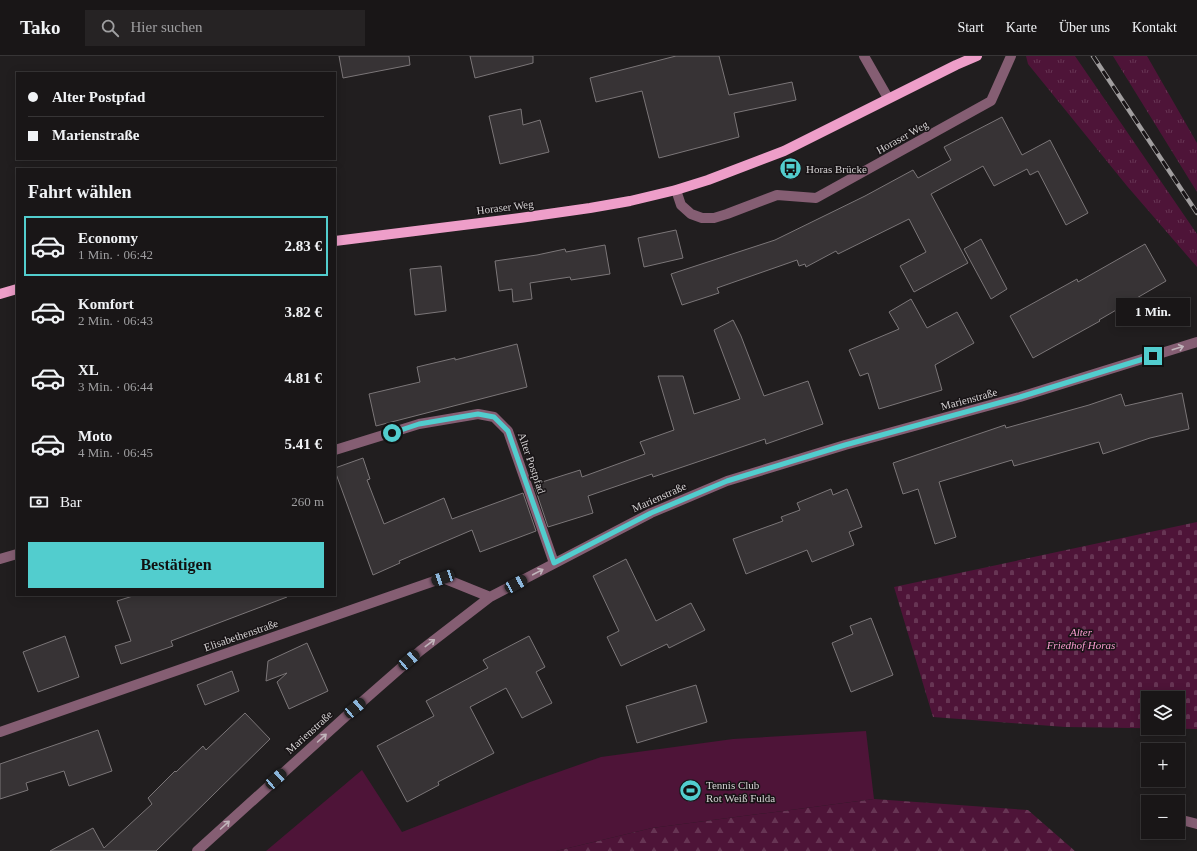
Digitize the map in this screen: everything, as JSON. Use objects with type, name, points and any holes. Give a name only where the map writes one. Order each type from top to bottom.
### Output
[{"type":"main road","name":"Horaser Weg","points":[[336,240],[590,208],[630,201],[676,190],[727,173],[784,151],[888,98],[977,56]]},
{"type":"main road","points":[[0,294],[16,289]]},
{"type":"street","points":[[864,56],[888,98]]},
{"type":"street","name":"Horaser Weg","points":[[676,190],[681,205],[691,214],[702,218],[714,218],[777,195],[816,198],[991,101],[1011,56]]},
{"type":"street","name":"Marienstraße","points":[[197,851],[420,651],[490,597],[651,513],[727,481],[845,445],[1020,397],[1197,342]]},
{"type":"street","name":"Alter Postpfad","points":[[336,450],[419,424],[478,414],[494,417],[508,431],[554,563]]},
{"type":"street","points":[[0,559],[16,554]]},
{"type":"street","name":"Elisabethenstraße","points":[[0,732],[443,578],[490,597]]},
{"type":"street","points":[[1185,821],[1197,824]]},
{"type":"green space","points":[[1026,56],[1075,56],[1197,234],[1197,267],[1127,186],[1028,64]]},
{"type":"green space","points":[[1113,56],[1147,56],[1197,143],[1197,192]]},
{"type":"green space","name":"Alter Friedhof Horas","points":[[1197,522],[1197,729],[1185,729],[1185,691],[1141,691],[1141,728],[1065,727],[933,717],[894,587]]},
{"type":"green space","name":"Tennis Club Rot Weiß Fulda","points":[[866,731],[874,799],[652,828],[556,851],[266,851],[362,770],[402,832],[530,782],[601,757],[733,739]]},
{"type":"green space","points":[[874,799],[1028,810],[1075,851],[556,851],[652,828]]},
{"type":"building","points":[[339,56],[409,56],[410,65],[343,78]]},
{"type":"building","points":[[470,56],[533,56],[533,63],[475,78]]},
{"type":"building","points":[[676,56],[719,56],[729,95],[792,82],[796,100],[734,113],[739,137],[659,158],[642,91],[596,102],[590,78]]},
{"type":"building","points":[[521,109],[523,125],[540,120],[549,152],[500,164],[489,116]]},
{"type":"building","points":[[1002,117],[1022,155],[1050,140],[1088,213],[1066,225],[1038,171],[1030,175],[1027,169],[994,186],[983,166],[931,194],[968,263],[914,292],[900,266],[926,252],[909,219],[838,254],[836,251],[806,267],[805,264],[799,266],[797,260],[717,288],[719,293],[682,305],[671,274],[775,240],[865,196],[913,170],[918,178],[951,160],[944,147]]},
{"type":"building","points":[[676,230],[683,258],[644,267],[638,238]]},
{"type":"building","points":[[981,239],[1007,289],[991,299],[964,249]]},
{"type":"building","points":[[1145,244],[1166,281],[1099,320],[1100,321],[1033,358],[1010,316],[1077,279],[1078,282]]},
{"type":"building","points":[[605,245],[610,274],[571,280],[570,277],[530,283],[532,299],[513,302],[512,289],[499,291],[495,261],[565,249],[566,252]]},
{"type":"building","points":[[441,266],[446,311],[415,315],[410,269]]},
{"type":"building","points":[[911,299],[927,328],[957,312],[974,343],[935,365],[942,390],[879,409],[868,373],[860,376],[849,350],[899,329],[889,312]]},
{"type":"building","points":[[733,320],[741,336],[764,396],[808,381],[823,424],[766,444],[765,439],[653,477],[652,474],[588,496],[593,513],[548,527],[535,488],[540,486],[539,483],[580,470],[582,477],[645,454],[640,442],[674,430],[658,376],[683,376],[694,414],[740,399],[714,330]]},
{"type":"building","points":[[517,344],[527,387],[376,426],[369,394],[420,382],[417,367],[455,358],[455,360]]},
{"type":"building","points":[[1182,393],[1189,429],[1150,438],[1103,454],[1099,442],[1014,466],[1012,460],[939,482],[956,537],[935,544],[918,489],[903,494],[893,463],[1005,425],[1006,428],[1089,405],[1121,394],[1125,406]]},
{"type":"building","points":[[363,458],[370,479],[367,480],[384,524],[444,498],[452,519],[523,493],[536,531],[480,552],[472,530],[399,561],[400,563],[373,575],[336,474],[336,468]]},
{"type":"building","points":[[831,489],[833,495],[847,489],[862,527],[849,532],[854,545],[812,562],[807,550],[746,574],[733,539],[783,521],[781,517],[800,510],[797,503]]},
{"type":"building","points":[[626,559],[656,621],[691,603],[705,630],[669,648],[667,644],[621,666],[607,637],[619,631],[593,576]]},
{"type":"building","points":[[133,596],[287,596],[171,641],[173,646],[121,664],[115,646],[131,641],[117,601]]},
{"type":"building","points":[[871,618],[893,675],[851,692],[832,643],[853,634],[850,626]]},
{"type":"building","points":[[65,636],[79,677],[38,692],[23,652]]},
{"type":"building","points":[[529,636],[545,667],[536,672],[552,703],[522,718],[506,688],[470,707],[494,753],[438,782],[439,785],[407,802],[377,746],[434,716],[426,701],[488,668],[483,660]]},
{"type":"building","points":[[307,643],[328,691],[289,709],[277,682],[287,673],[266,681],[268,661]]},
{"type":"building","points":[[232,671],[239,691],[205,705],[197,685]]},
{"type":"building","points":[[696,685],[707,722],[637,743],[626,706]]},
{"type":"building","points":[[245,713],[270,739],[156,851],[50,851],[93,828],[104,848],[152,804],[148,798],[175,771],[176,772],[203,746],[206,750]]},
{"type":"building","points":[[98,730],[112,771],[69,786],[64,771],[26,783],[28,790],[0,799],[0,764]]},
{"type":"railway","points":[[1093,56],[1197,213]]},
{"type":"place","name":"Horas Brücke","points":[[791,169]]},
{"type":"place","name":"Tennis Club Rot Weiß Fulda","points":[[690,791]]},
{"type":"route","points":[[392,433],[419,424],[478,414],[494,417],[508,431],[554,563],[651,513],[727,481],[845,445],[1020,397],[1153,356]]}]
